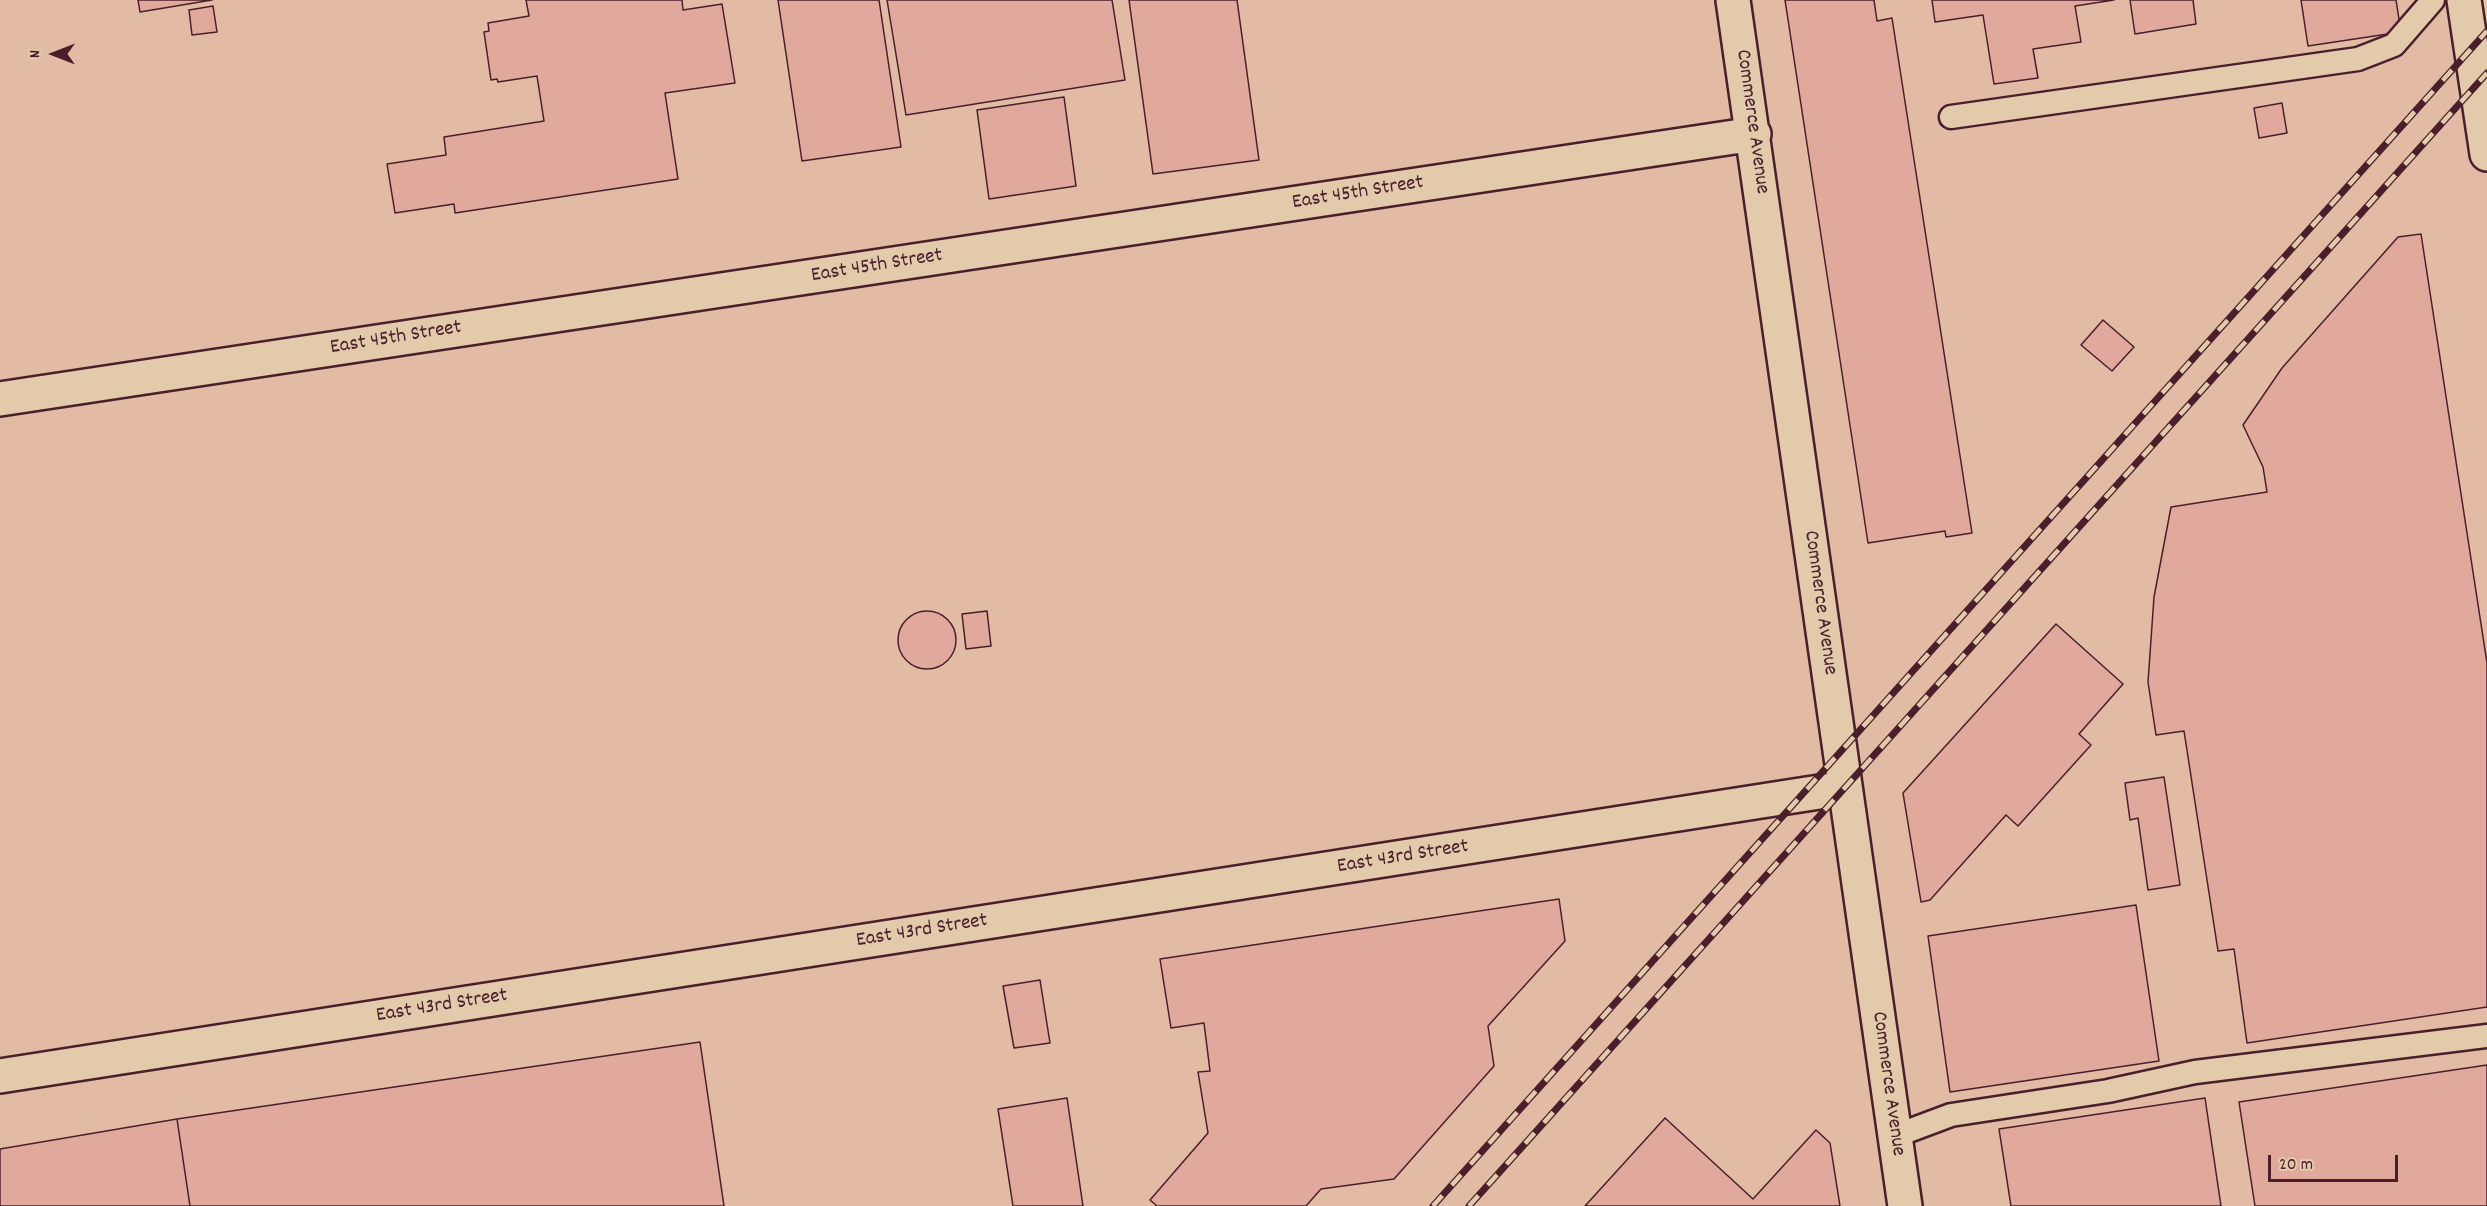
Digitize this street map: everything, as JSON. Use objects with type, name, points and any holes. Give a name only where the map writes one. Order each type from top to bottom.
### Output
[{"type":"street","name":"Commerce Avenue","points":[[1733,0],[1754,134],[1905,1206]]},
{"type":"street","points":[[2464,0],[2487,154]]},
{"type":"street","name":"East 45th Street","points":[[0,399],[1754,134]]},
{"type":"street","name":"East 43rd Street","points":[[0,1077],[1845,788]]},
{"type":"lane","points":[[1951,117],[2358,59],[2394,45],[2433,0]]},
{"type":"lane","points":[[1895,1136],[1951,1115],[2108,1091],[2195,1072],[2487,1036]]},
{"type":"shaded area","points":[[0,0],[2464,0],[2487,154],[2487,1206],[0,1206]]},
{"type":"building","points":[[138,0],[212,0],[140,12]]},
{"type":"building","points":[[526,0],[682,0],[683,10],[722,4],[735,83],[665,93],[678,179],[455,213],[454,204],[395,213],[387,164],[446,155],[444,137],[544,121],[537,76],[498,82],[497,79],[491,80],[484,32],[489,31],[488,23],[529,16]]},
{"type":"building","points":[[778,0],[879,0],[901,147],[802,161]]},
{"type":"building","points":[[887,0],[1112,0],[1125,80],[906,115]]},
{"type":"building","points":[[1129,0],[1237,0],[1259,160],[1153,174]]},
{"type":"building","points":[[1785,0],[1874,0],[1877,21],[1892,18],[1972,533],[1946,537],[1945,531],[1868,543]]},
{"type":"building","points":[[1932,0],[2114,0],[2075,6],[2081,42],[2033,49],[2038,78],[1994,84],[1983,15],[1935,22]]},
{"type":"building","points":[[2130,0],[2193,0],[2196,24],[2135,34]]},
{"type":"building","points":[[2301,0],[2396,0],[2401,32],[2308,46]]},
{"type":"building","points":[[213,6],[217,32],[192,35],[189,10]]},
{"type":"building","points":[[1064,97],[1076,186],[989,199],[977,110]]},
{"type":"building","points":[[2282,103],[2287,133],[2259,138],[2254,108]]},
{"type":"building","points":[[2421,234],[2487,663],[2487,1007],[2247,1043],[2234,949],[2218,951],[2184,731],[2156,735],[2148,682],[2154,597],[2171,507],[2267,492],[2263,467],[2243,425],[2282,368],[2398,237]]},
{"type":"building","points":[[2103,320],[2134,347],[2112,371],[2081,345]]},
{"type":"building","points":[[927,611],[943,616],[951,624],[956,640],[951,656],[943,664],[927,669],[911,664],[903,656],[898,640],[903,624],[911,616]]},
{"type":"building","points":[[987,611],[991,646],[966,649],[962,614]]},
{"type":"building","points":[[2056,624],[2123,684],[2079,734],[2091,745],[2018,826],[2006,815],[1930,900],[1921,902],[1903,793]]},
{"type":"building","points":[[2164,777],[2180,885],[2148,890],[2138,818],[2130,820],[2125,783]]},
{"type":"building","points":[[1559,899],[1565,941],[1488,1026],[1494,1066],[1394,1179],[1321,1189],[1306,1206],[1157,1206],[1150,1200],[1208,1133],[1198,1072],[1210,1071],[1204,1023],[1171,1028],[1160,959]]},
{"type":"building","points":[[2136,905],[2159,1061],[1950,1092],[1928,936]]},
{"type":"building","points":[[1040,980],[1050,1043],[1014,1048],[1003,986]]},
{"type":"building","points":[[700,1042],[724,1206],[190,1206],[177,1119]]},
{"type":"building","points":[[2487,1065],[2487,1206],[2255,1206],[2239,1102]]},
{"type":"building","points":[[1067,1098],[1083,1206],[1013,1206],[998,1109]]},
{"type":"building","points":[[2205,1098],[2221,1206],[2011,1206],[1999,1129]]},
{"type":"building","points":[[1665,1118],[1753,1199],[1816,1130],[1830,1143],[1840,1206],[1585,1206]]},
{"type":"building","points":[[177,1119],[190,1206],[0,1206],[0,1149]]},
{"type":"railway","points":[[1433,1206],[2487,31]]},
{"type":"railway","points":[[1469,1206],[2487,73]]}]
